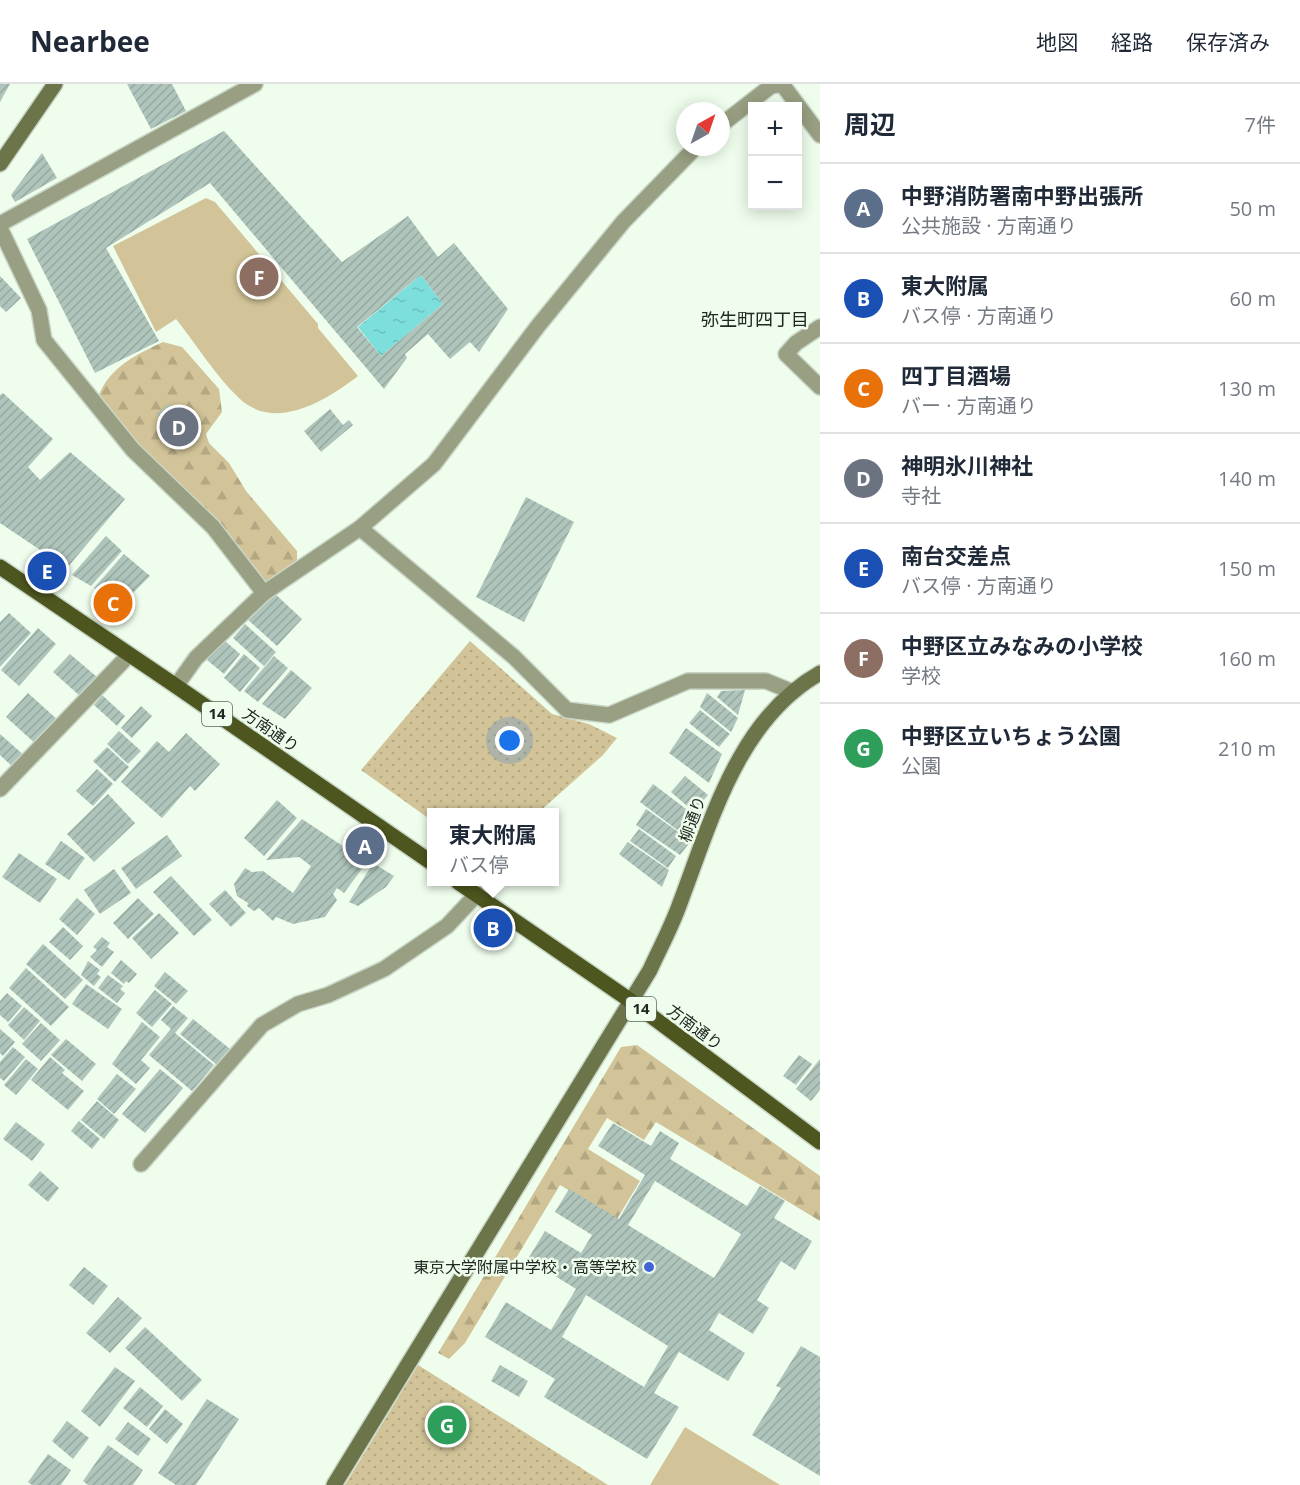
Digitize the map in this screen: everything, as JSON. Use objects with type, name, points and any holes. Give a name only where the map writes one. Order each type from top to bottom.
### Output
[{"type":"main road","name":"方南通り","points":[[0,567],[427,860]]},
{"type":"main road","name":"方南通り","points":[[464,886],[631,1000],[820,1141]]},
{"type":"street","points":[[0,164],[55,84]]},
{"type":"street","points":[[0,224],[255,84]]},
{"type":"street","points":[[730,118],[771,86],[782,84],[820,135]]},
{"type":"street","points":[[176,686],[196,658],[264,593],[360,528],[434,464],[538,327],[623,222],[687,156]]},
{"type":"street","points":[[3,235],[39,310],[44,340],[133,450],[213,527],[264,593]]},
{"type":"street","points":[[820,327],[796,343],[786,354],[820,387]]},
{"type":"street","points":[[360,528],[419,580],[514,657],[567,710],[609,715],[688,681],[766,681],[793,692]]},
{"type":"street","points":[[0,789],[129,655]]},
{"type":"street","name":"柳通り","points":[[334,1485],[650,970],[679,907],[719,798],[741,754],[793,692],[820,673]]},
{"type":"street","points":[[141,1164],[262,1025],[298,1004],[328,995],[384,969],[447,926],[477,894]]},
{"type":"green space","points":[[206,198],[215,202],[318,324],[318,328],[358,376],[317,403],[285,413],[269,413],[254,408],[231,391],[176,319],[156,332],[113,246]]},
{"type":"green space","points":[[163,342],[182,347],[219,389],[222,412],[206,434],[209,443],[229,463],[246,491],[297,551],[297,577],[287,586],[263,583],[191,498],[161,481],[99,395],[110,377],[125,362]]},
{"type":"green space","points":[[470,641],[552,714],[589,724],[617,738],[603,755],[543,808],[427,808],[427,817],[361,770]]},
{"type":"green space","points":[[637,1045],[820,1176],[820,1221],[656,1122],[644,1140],[607,1118],[588,1149],[640,1181],[617,1219],[560,1185],[465,1343],[449,1359],[438,1353],[621,1047]]},
{"type":"green space","points":[[418,1365],[608,1485],[345,1485]]},
{"type":"green space","points":[[685,1427],[780,1485],[650,1485]]},
{"type":"water","points":[[421,275],[443,304],[381,356],[358,327]]},
{"type":"building","points":[[0,84],[10,84],[0,102]]},
{"type":"building","points":[[127,84],[172,84],[186,111],[151,129]]},
{"type":"building","points":[[224,131],[342,262],[408,216],[438,257],[454,243],[508,309],[479,352],[470,342],[450,359],[428,334],[405,354],[407,358],[384,389],[210,183],[106,248],[159,341],[95,373],[27,239]],"holes":[[[421,275],[443,304],[381,356],[357,327]]]},
{"type":"building","points":[[42,153],[57,178],[15,202],[11,195]]},
{"type":"building","points":[[0,276],[21,298],[6,312],[0,306]]},
{"type":"building","points":[[3,393],[53,439],[28,467],[40,480],[70,452],[125,499],[67,568],[0,523],[0,395]]},
{"type":"building","points":[[170,404],[175,409],[179,406],[193,423],[189,426],[194,432],[182,442],[177,436],[172,440],[158,423],[162,420],[157,414]]},
{"type":"building","points":[[330,409],[343,425],[349,420],[353,425],[321,452],[304,431]]},
{"type":"building","points":[[526,497],[574,522],[524,622],[476,597]]},
{"type":"building","points":[[106,536],[122,551],[91,586],[72,575]]},
{"type":"building","points":[[124,554],[150,576],[120,606],[94,588]]},
{"type":"building","points":[[272,591],[302,619],[277,646],[247,619]]},
{"type":"building","points":[[9,613],[31,633],[0,667],[0,622]]},
{"type":"building","points":[[245,624],[276,652],[264,666],[233,638]]},
{"type":"building","points":[[38,628],[56,644],[19,686],[1,670]]},
{"type":"building","points":[[224,640],[240,654],[224,674],[207,660]]},
{"type":"building","points":[[70,654],[97,677],[80,696],[53,672]]},
{"type":"building","points":[[244,654],[260,668],[240,692],[224,678]]},
{"type":"building","points":[[274,656],[288,668],[258,702],[244,691]]},
{"type":"building","points":[[291,670],[312,688],[285,719],[262,704]]},
{"type":"building","points":[[745,690],[738,715],[717,697],[721,691]]},
{"type":"building","points":[[28,693],[59,721],[38,746],[6,717]]},
{"type":"building","points":[[707,693],[738,718],[731,732],[700,707]]},
{"type":"building","points":[[102,695],[125,716],[117,726],[94,705]]},
{"type":"building","points":[[141,706],[152,716],[132,738],[121,728]]},
{"type":"building","points":[[700,710],[730,734],[719,747],[689,723]]},
{"type":"building","points":[[686,728],[722,754],[709,783],[669,753]]},
{"type":"building","points":[[119,731],[141,751],[128,764],[107,744]]},
{"type":"building","points":[[186,733],[220,764],[195,791],[190,786],[162,818],[121,782],[157,741],[169,752]]},
{"type":"building","points":[[0,734],[26,757],[15,769],[0,755]]},
{"type":"building","points":[[107,747],[129,767],[115,782],[93,761]]},
{"type":"building","points":[[97,769],[113,784],[93,806],[76,791]]},
{"type":"building","points":[[685,776],[708,795],[694,812],[671,792]]},
{"type":"building","points":[[653,784],[698,818],[684,835],[640,802]]},
{"type":"building","points":[[108,794],[135,823],[94,862],[67,834]]},
{"type":"building","points":[[277,800],[297,818],[264,856],[244,838]]},
{"type":"building","points":[[646,809],[691,841],[680,855],[636,825]]},
{"type":"building","points":[[302,819],[367,862],[344,893],[337,888],[333,894],[337,900],[325,917],[293,924],[276,917],[273,921],[259,908],[254,911],[247,906],[248,903],[237,896],[234,884],[245,868],[252,872],[263,871],[293,893],[311,866],[299,857],[266,860]]},
{"type":"building","points":[[639,829],[676,856],[668,868],[630,841]]},
{"type":"building","points":[[167,835],[182,856],[136,889],[121,868]]},
{"type":"building","points":[[61,841],[85,858],[69,880],[45,864]]},
{"type":"building","points":[[628,842],[669,870],[662,887],[619,854]]},
{"type":"building","points":[[19,853],[57,879],[40,903],[2,877]]},
{"type":"building","points":[[373,863],[394,876],[386,887],[358,906],[349,902]]},
{"type":"building","points":[[114,869],[131,893],[100,914],[84,890]]},
{"type":"building","points":[[171,876],[212,920],[194,936],[153,892]]},
{"type":"building","points":[[225,890],[246,913],[231,927],[209,904]]},
{"type":"building","points":[[77,898],[95,914],[77,935],[59,919]]},
{"type":"building","points":[[138,898],[154,914],[128,939],[113,923]]},
{"type":"building","points":[[159,913],[179,933],[151,959],[132,938]]},
{"type":"building","points":[[63,927],[83,946],[70,960],[49,942]]},
{"type":"building","points":[[102,937],[110,943],[107,947],[114,952],[102,967],[90,957],[97,950],[93,947]]},
{"type":"building","points":[[43,944],[83,980],[65,999],[26,964]]},
{"type":"building","points":[[121,960],[137,974],[129,983],[126,981],[124,984],[111,973]]},
{"type":"building","points":[[88,961],[100,970],[97,974],[101,977],[94,986],[81,975]]},
{"type":"building","points":[[26,968],[69,1007],[51,1026],[9,988]]},
{"type":"building","points":[[165,972],[188,991],[176,1004],[154,986]]},
{"type":"building","points":[[108,975],[123,986],[120,989],[125,993],[117,1003],[98,988]]},
{"type":"building","points":[[86,984],[122,1009],[108,1029],[72,1004]]},
{"type":"building","points":[[155,990],[172,1004],[152,1027],[136,1013]]},
{"type":"building","points":[[7,993],[22,1006],[8,1022],[0,1015],[0,1001]]},
{"type":"building","points":[[173,1006],[188,1018],[175,1033],[214,1065],[192,1091],[149,1055],[171,1029],[161,1020]]},
{"type":"building","points":[[24,1007],[40,1021],[24,1040],[8,1025]]},
{"type":"building","points":[[193,1019],[230,1049],[217,1065],[180,1034]]},
{"type":"building","points":[[142,1022],[160,1037],[141,1060],[150,1068],[136,1084],[112,1064]]},
{"type":"building","points":[[41,1023],[60,1040],[41,1061],[22,1044]]},
{"type":"building","points":[[0,1029],[15,1042],[3,1056],[0,1053]]},
{"type":"building","points":[[66,1039],[96,1064],[82,1081],[51,1055]]},
{"type":"building","points":[[13,1047],[25,1057],[4,1081],[0,1078],[0,1062]]},
{"type":"building","points":[[799,1055],[812,1064],[796,1085],[783,1076]]},
{"type":"building","points":[[50,1057],[65,1070],[62,1073],[84,1091],[68,1110],[31,1080]]},
{"type":"building","points":[[26,1059],[38,1069],[16,1095],[4,1085]]},
{"type":"building","points":[[820,1059],[820,1090],[811,1101],[796,1089]]},
{"type":"building","points":[[160,1069],[183,1088],[145,1133],[122,1114]]},
{"type":"building","points":[[117,1074],[136,1089],[114,1114],[97,1099]]},
{"type":"building","points":[[97,1101],[119,1120],[104,1139],[81,1120]]},
{"type":"building","points":[[79,1121],[100,1139],[92,1149],[71,1131]]},
{"type":"building","points":[[16,1122],[45,1144],[32,1161],[3,1139]]},
{"type":"building","points":[[613,1123],[651,1146],[660,1131],[679,1143],[670,1159],[747,1206],[760,1186],[785,1201],[774,1218],[812,1241],[795,1270],[781,1261],[757,1300],[769,1308],[753,1334],[719,1313],[709,1330],[745,1353],[728,1381],[679,1352],[654,1393],[679,1407],[647,1459],[544,1397],[555,1379],[485,1337],[506,1302],[551,1330],[576,1289],[528,1259],[545,1231],[581,1253],[592,1235],[555,1212],[569,1189],[619,1219],[645,1175],[598,1146]],"holes":[[[655,1181],[741,1234],[714,1278],[628,1225]],[[586,1295],[668,1346],[644,1387],[562,1337]]]},
{"type":"building","points":[[40,1171],[59,1188],[48,1202],[28,1185]]},
{"type":"building","points":[[84,1267],[108,1286],[93,1305],[69,1285]]},
{"type":"building","points":[[118,1297],[142,1318],[110,1353],[86,1333]]},
{"type":"building","points":[[145,1327],[202,1380],[182,1401],[125,1348]]},
{"type":"building","points":[[801,1346],[820,1357],[820,1476],[752,1435],[781,1388],[776,1386]]},
{"type":"building","points":[[500,1365],[528,1381],[519,1397],[491,1381]]},
{"type":"building","points":[[115,1367],[135,1381],[100,1427],[81,1411]]},
{"type":"building","points":[[140,1387],[163,1406],[147,1427],[123,1408]]},
{"type":"building","points":[[207,1399],[239,1419],[196,1485],[176,1485],[158,1473]]},
{"type":"building","points":[[165,1409],[183,1424],[167,1444],[149,1429]]},
{"type":"building","points":[[67,1421],[89,1438],[73,1459],[52,1441]]},
{"type":"building","points":[[128,1422],[151,1439],[138,1456],[115,1439]]},
{"type":"building","points":[[108,1445],[143,1470],[133,1485],[88,1485],[83,1481]]},
{"type":"building","points":[[48,1454],[71,1470],[61,1485],[32,1485],[28,1482]]},
{"type":"place","name":"中野区立みなみの小学校","points":[[259,277]]},
{"type":"place","name":"神明氷川神社","points":[[179,427]]},
{"type":"place","name":"南台交差点","points":[[47,571]]},
{"type":"place","name":"四丁目酒場","points":[[113,603]]},
{"type":"place","name":"中野消防署南中野出張所","points":[[365,846]]},
{"type":"place","name":"東大附属","points":[[493,928]]},
{"type":"place","name":"東京大学附属中学校・高等学校","points":[[649,1267]]},
{"type":"place","name":"中野区立いちょう公園","points":[[447,1425]]},
{"type":"district","name":"弥生町四丁目","points":[[755,320]]}]
